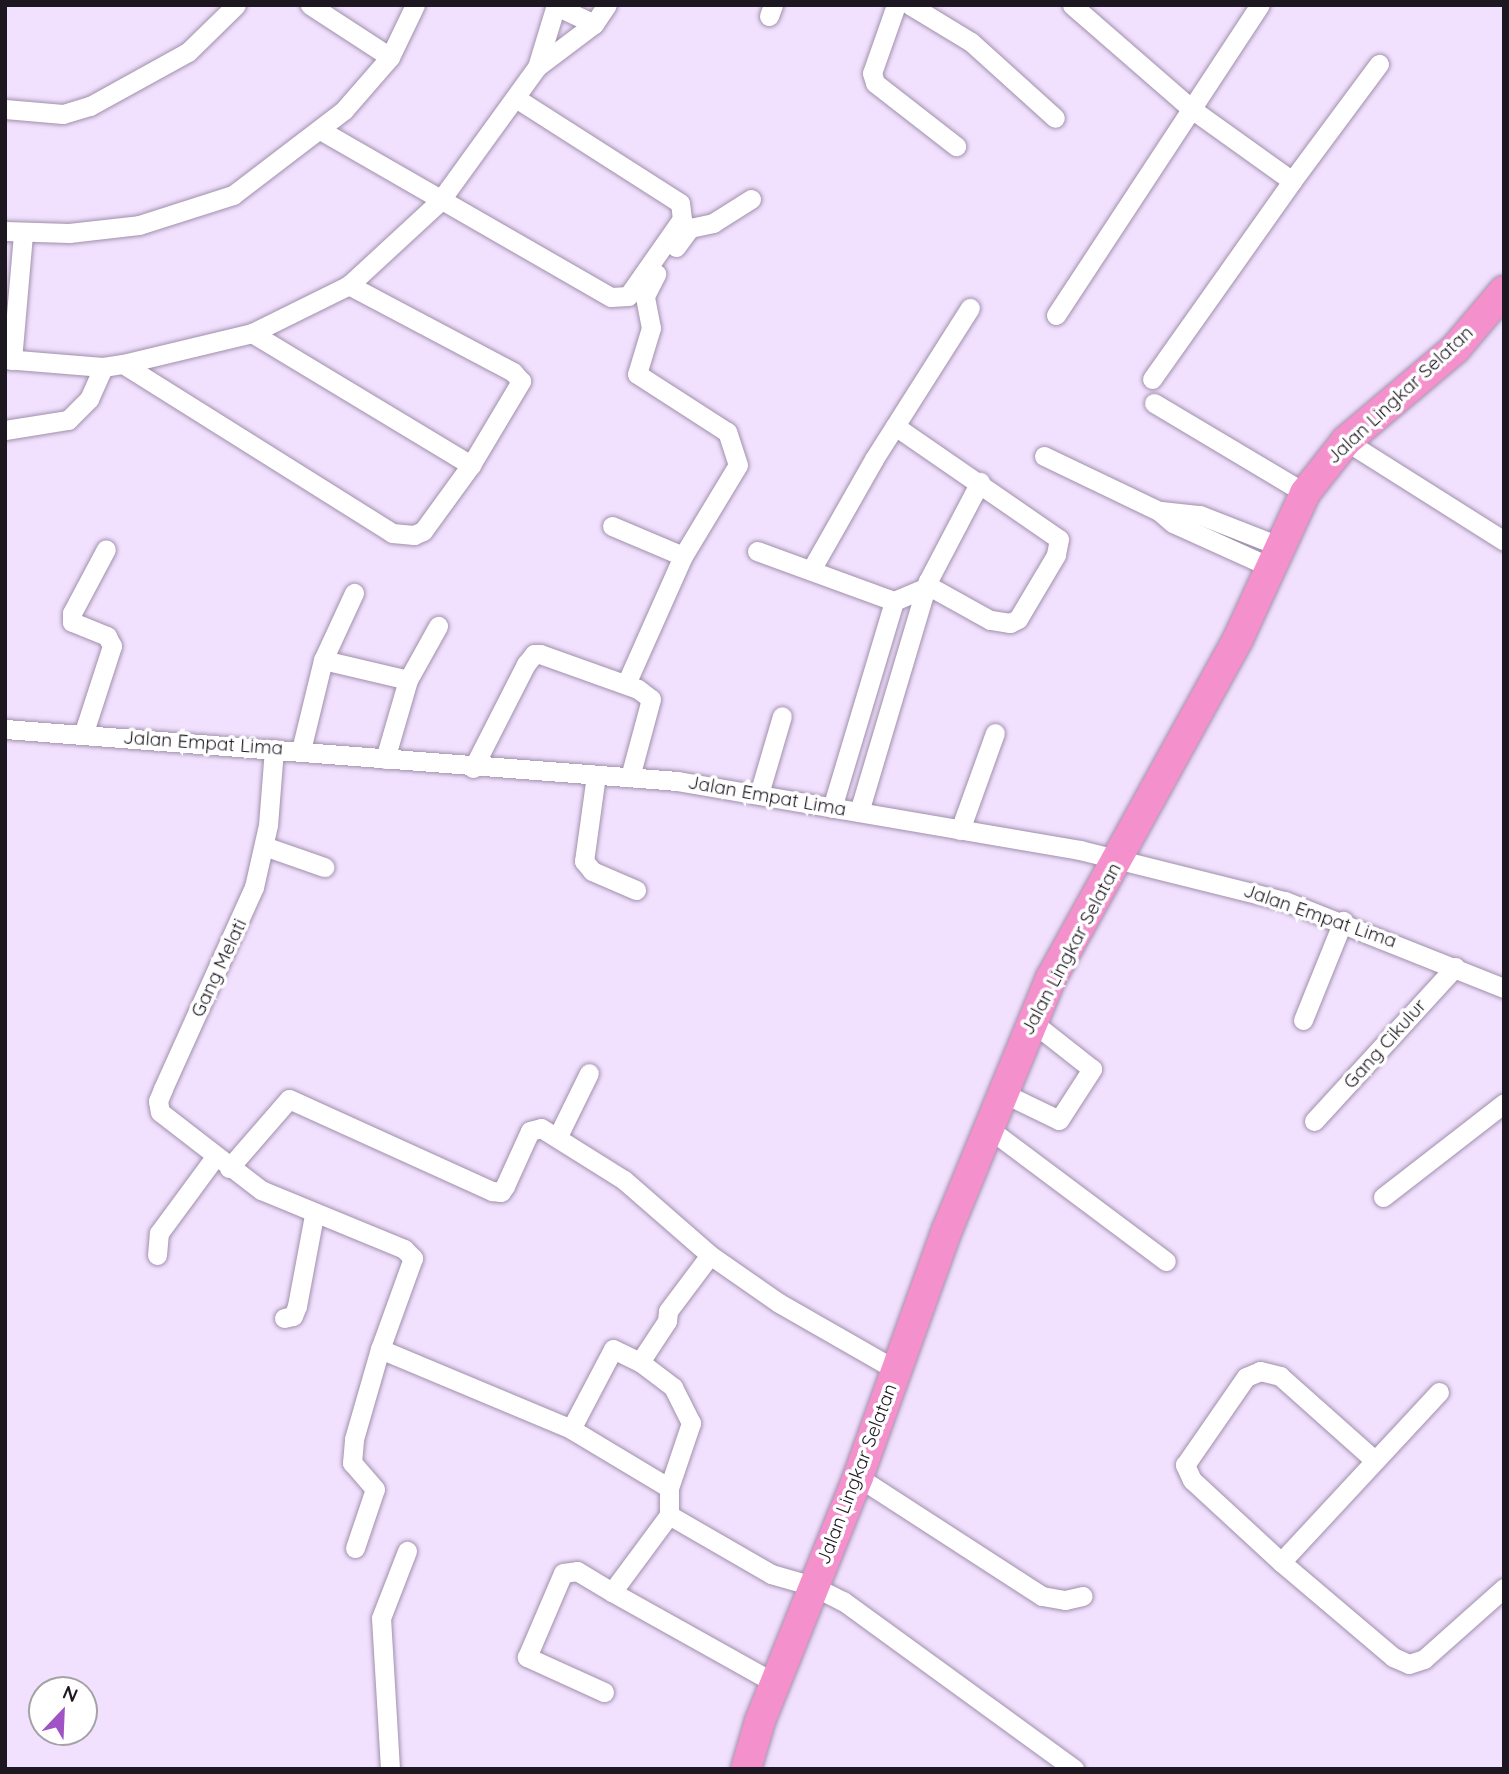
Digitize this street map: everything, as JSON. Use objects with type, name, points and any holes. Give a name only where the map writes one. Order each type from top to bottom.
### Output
[{"type":"highway","name":"Jalan Lingkar Selatan","points":[[747,1769],[775,1683],[858,1477],[1001,1092],[1031,1021],[1238,639],[1305,493],[1346,441],[1455,349],[1504,291]]},
{"type":"street","points":[[5,109],[63,114],[90,106],[188,52],[236,5]]},
{"type":"street","points":[[310,5],[390,57]]},
{"type":"street","points":[[415,5],[390,57],[323,131],[233,195],[192,212],[139,225],[14,232],[9,359],[103,367],[123,364],[252,333],[349,285],[440,201],[537,67],[556,6],[594,24]]},
{"type":"street","points":[[537,67],[594,24],[607,5]]},
{"type":"street","points":[[896,5],[872,73],[876,83],[956,146]]},
{"type":"street","points":[[910,5],[971,41],[1055,118]]},
{"type":"street","points":[[1072,5],[1193,110],[1292,181]]},
{"type":"street","points":[[1056,315],[1193,110],[1254,8]]},
{"type":"street","points":[[1152,379],[1292,181],[1379,64]]},
{"type":"street","points":[[323,131],[440,201],[611,297],[622,299],[630,293],[682,219],[680,203],[516,98]]},
{"type":"street","points":[[626,684],[683,556],[738,465],[727,432],[637,374],[651,328],[645,296],[690,228],[713,223],[751,200]]},
{"type":"street","points":[[123,364],[392,533],[414,535],[423,531],[471,465],[521,381],[513,372],[349,285]]},
{"type":"street","points":[[811,570],[895,426],[970,308]]},
{"type":"street","points":[[252,333],[471,465]]},
{"type":"street","points":[[5,430],[68,420],[89,399],[103,367]]},
{"type":"street","points":[[1154,403],[1305,493]]},
{"type":"street","points":[[895,426],[1053,532],[1061,547],[1018,619],[1010,624],[990,620],[929,586]]},
{"type":"street","points":[[1346,441],[1504,541]]},
{"type":"street","points":[[1044,456],[1160,511],[1200,515],[1275,556]]},
{"type":"street","points":[[859,812],[929,586],[931,572],[980,482]]},
{"type":"street","points":[[612,526],[683,556]]},
{"type":"street","points":[[83,734],[112,646],[107,636],[72,622],[72,613],[106,549]]},
{"type":"street","points":[[757,551],[894,601],[929,586]]},
{"type":"street","points":[[301,750],[323,660],[354,593]]},
{"type":"street","points":[[832,808],[894,601]]},
{"type":"street","points":[[385,759],[408,680],[438,626]]},
{"type":"street","points":[[473,768],[534,654],[626,684],[651,699],[631,776]]},
{"type":"street","points":[[323,660],[408,680]]},
{"type":"street","points":[[759,794],[782,716]]},
{"type":"street","name":"Jalan Empat Lima","points":[[5,729],[301,750],[473,768],[631,776],[759,794],[1118,859],[1211,881],[1343,921],[1504,988]]},
{"type":"street","points":[[960,830],[995,733]]},
{"type":"street","name":"Gang Melati","points":[[274,749],[264,846],[246,911],[158,1101],[160,1112],[261,1190],[314,1215],[404,1249],[413,1258],[380,1349]]},
{"type":"street","points":[[596,775],[584,862],[592,871],[635,890]]},
{"type":"street","points":[[264,846],[324,867]]},
{"type":"street","points":[[1303,1020],[1343,921]]},
{"type":"street","name":"Gang Cikulur","points":[[1314,1121],[1455,967]]},
{"type":"street","points":[[1001,1092],[1059,1120],[1092,1069],[1031,1021]]},
{"type":"street","points":[[558,1136],[589,1073]]},
{"type":"street","points":[[157,1255],[159,1233],[222,1162],[289,1099],[492,1191],[501,1192],[530,1131],[536,1127],[558,1136],[624,1180],[710,1255],[779,1303],[896,1370]]},
{"type":"street","points":[[1382,1197],[1504,1103]]},
{"type":"street","points":[[988,1128],[1166,1261]]},
{"type":"street","points":[[284,1318],[293,1316],[297,1306],[314,1215]]},
{"type":"street","points":[[640,1362],[667,1321],[668,1311],[710,1255]]},
{"type":"street","points":[[355,1548],[375,1489],[352,1463],[354,1439],[380,1349],[571,1429],[669,1488]]},
{"type":"street","points":[[571,1429],[613,1349],[640,1362],[673,1387],[691,1423],[669,1488],[669,1515],[612,1591]]},
{"type":"street","points":[[1373,1459],[1280,1376],[1260,1371],[1245,1377],[1185,1465],[1192,1480],[1281,1562],[1393,1657],[1409,1664],[1424,1659],[1504,1588]]},
{"type":"street","points":[[1281,1562],[1373,1459],[1439,1392]]},
{"type":"street","points":[[858,1477],[1042,1596],[1065,1600],[1083,1596]]},
{"type":"street","points":[[669,1515],[771,1574],[814,1586],[939,1667],[1074,1769]]},
{"type":"street","points":[[390,1769],[380,1618],[407,1551]]},
{"type":"street","points":[[604,1692],[527,1657],[563,1573],[577,1571],[775,1683]]}]
